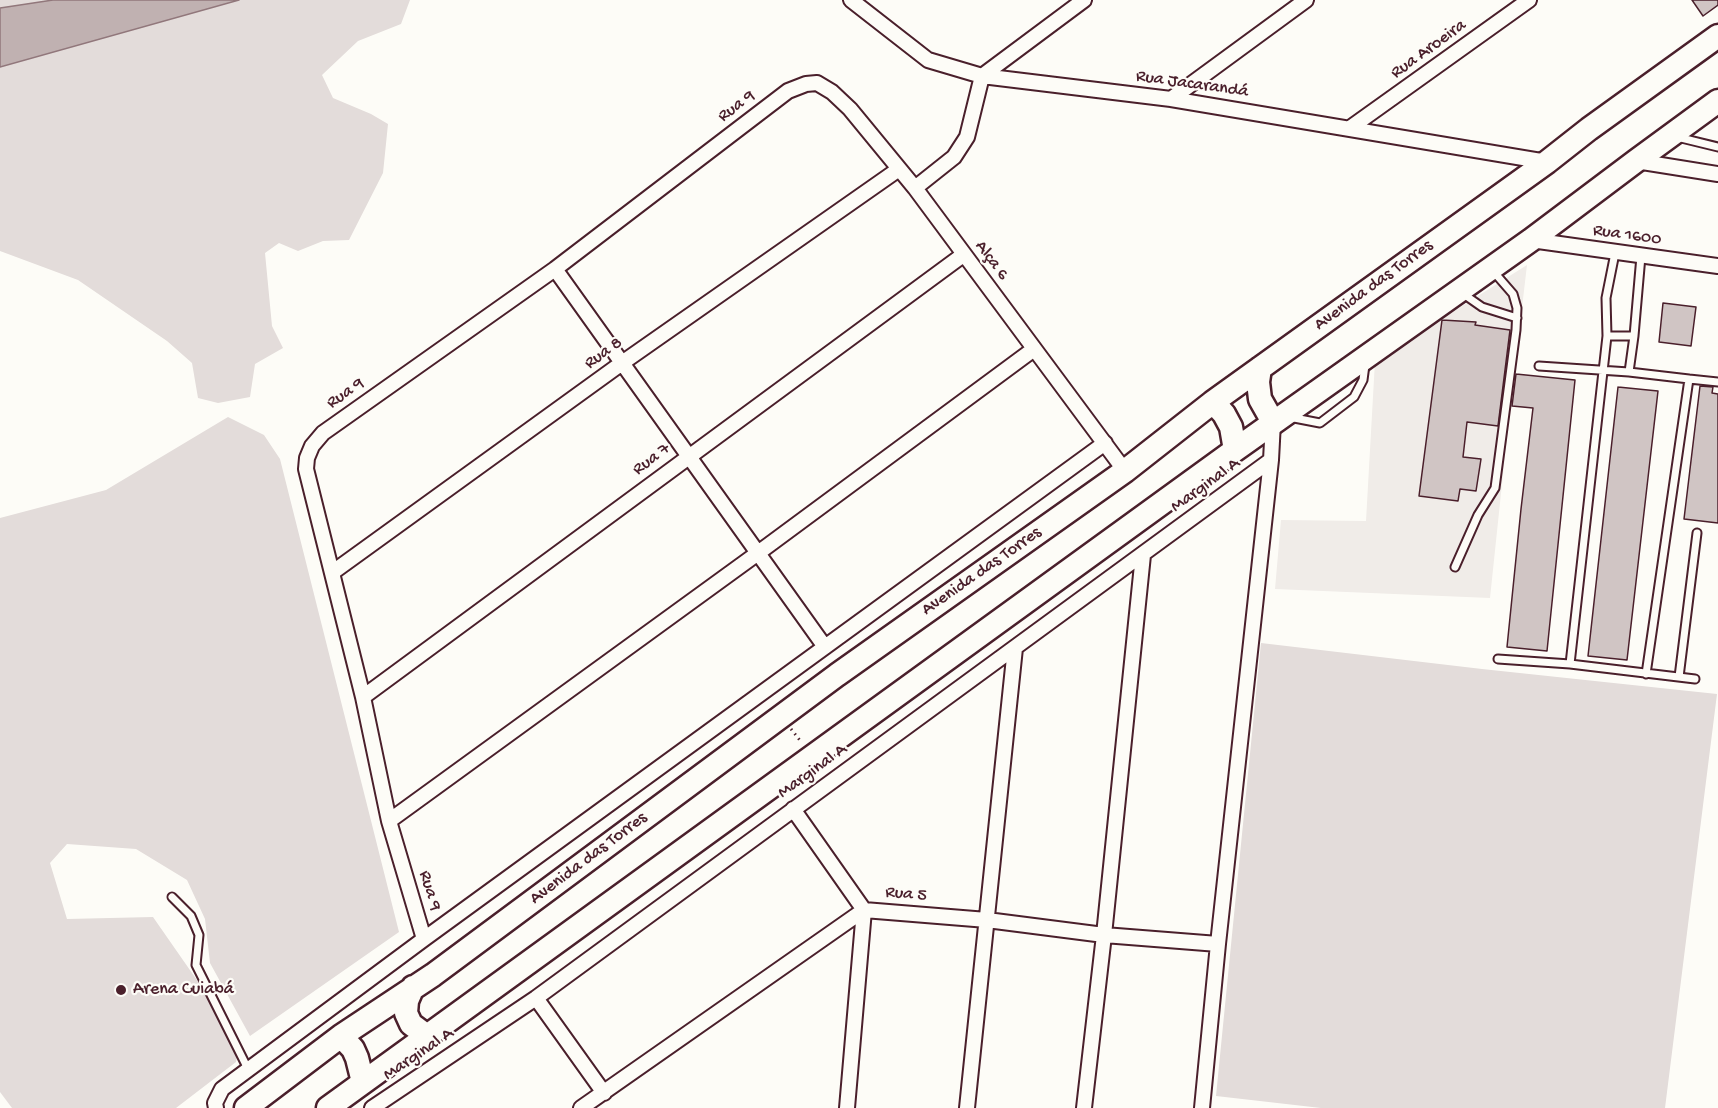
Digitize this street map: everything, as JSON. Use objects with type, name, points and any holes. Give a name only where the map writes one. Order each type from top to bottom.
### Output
[{"type":"main road","name":"Avenida das Torres","points":[[246,1108],[341,1036],[452,961],[846,668],[1125,471],[1213,402],[1718,36]]},
{"type":"main road","points":[[328,1108],[1235,450],[1531,240],[1718,101]]},
{"type":"main road","points":[[1260,368],[1258,382],[1260,399],[1278,419]]},
{"type":"main road","points":[[1213,402],[1224,414],[1231,427],[1235,450]]},
{"type":"main road","points":[[412,987],[406,1013],[411,1024],[427,1036]]},
{"type":"main road","points":[[341,1036],[353,1049],[363,1082]]},
{"type":"street","name":"Rua Jacarandá","points":[[851,0],[928,60],[982,76],[1171,99],[1547,162]]},
{"type":"street","points":[[915,188],[954,157],[967,137],[982,76],[1084,0]]},
{"type":"street","points":[[1171,99],[1306,0]]},
{"type":"street","name":"Rua Aroeira","points":[[1350,128],[1529,0]]},
{"type":"street","name":"Alça 6","points":[[817,83],[846,104],[915,188],[1125,471]]},
{"type":"street","name":"Rua 9","points":[[424,939],[389,821],[363,697],[306,469],[307,458],[312,446],[323,433],[555,269],[788,91],[806,84],[817,83]]},
{"type":"street","points":[[1636,161],[1718,174]]},
{"type":"street","name":"Rua 8","points":[[333,572],[622,363],[899,169]]},
{"type":"street","name":"Rua 1600","points":[[1531,240],[1718,266]]},
{"type":"street","name":"Rua 7","points":[[363,697],[963,255]]},
{"type":"street","points":[[555,269],[825,647]]},
{"type":"street","points":[[389,821],[1034,349]]},
{"type":"street","points":[[1202,1108],[1271,460],[1278,419]]},
{"type":"street","points":[[216,1108],[215,1103],[222,1089],[1105,443]]},
{"type":"street","name":"Marginal A","points":[[372,1108],[536,998],[1271,460]]},
{"type":"street","points":[[1084,1108],[1143,555]]},
{"type":"street","points":[[967,1108],[1015,648]]},
{"type":"street","points":[[793,809],[864,910],[847,1108]]},
{"type":"street","name":"Rua 5","points":[[581,1108],[864,910],[987,920],[1104,935],[1218,944]]},
{"type":"street","points":[[536,998],[604,1093]]},
{"type":"lane","points":[[1670,136],[1718,147]]},
{"type":"lane","points":[[1570,664],[1604,371],[1607,336],[1606,298],[1614,253]]},
{"type":"lane","points":[[1629,372],[1641,256]]},
{"type":"lane","points":[[1455,567],[1478,515],[1495,488],[1516,330],[1517,308],[1513,294],[1490,269]]},
{"type":"lane","points":[[1459,291],[1482,307],[1517,318]]},
{"type":"lane","points":[[1607,336],[1634,336]]},
{"type":"lane","points":[[1539,366],[1629,372],[1718,382]]},
{"type":"lane","points":[[1646,674],[1689,379]]},
{"type":"lane","points":[[1679,677],[1697,533]]},
{"type":"lane","points":[[1498,659],[1570,664],[1695,678]]},
{"type":"lane","points":[[172,897],[191,916],[199,935],[196,965],[248,1070]]},
{"type":"path","points":[[781,716],[812,756]]},
{"type":"shaded area","points":[[0,0],[410,0],[401,24],[358,41],[322,75],[333,98],[388,124],[383,173],[349,240],[323,241],[298,251],[279,243],[265,253],[272,326],[283,348],[255,364],[250,397],[218,403],[198,398],[192,363],[167,341],[78,280],[0,251]]},
{"type":"shaded area","points":[[53,0],[239,0],[0,67],[0,8]]},
{"type":"shaded area","points":[[1527,265],[1490,598],[1275,589],[1281,520],[1366,521],[1375,361]]},
{"type":"shaded area","points":[[228,417],[264,435],[280,459],[399,932],[250,1036],[210,963],[205,919],[187,880],[136,849],[67,844],[50,863],[67,919],[153,917],[240,1042],[236,1062],[176,1108],[12,1108],[0,1092],[0,518],[106,490]]},
{"type":"shaded area","points":[[1261,643],[1717,694],[1665,1108],[1321,1108],[1216,1096]]},
{"type":"building","points":[[1692,0],[1718,0],[1718,5],[1703,16]]},
{"type":"building","points":[[1663,303],[1696,307],[1691,346],[1659,342]]},
{"type":"building","points":[[1442,320],[1476,322],[1475,325],[1510,330],[1498,426],[1467,422],[1463,457],[1481,459],[1476,491],[1460,489],[1458,501],[1419,496]]},
{"type":"building","points":[[1516,374],[1575,380],[1547,651],[1507,647],[1533,408],[1512,406]]},
{"type":"building","points":[[1700,386],[1713,387],[1712,393],[1718,394],[1718,523],[1684,519]]},
{"type":"building","points":[[1618,387],[1658,391],[1627,660],[1588,656]]},
{"type":"place","name":"Arena Cuiabá","points":[[121,990]]}]
